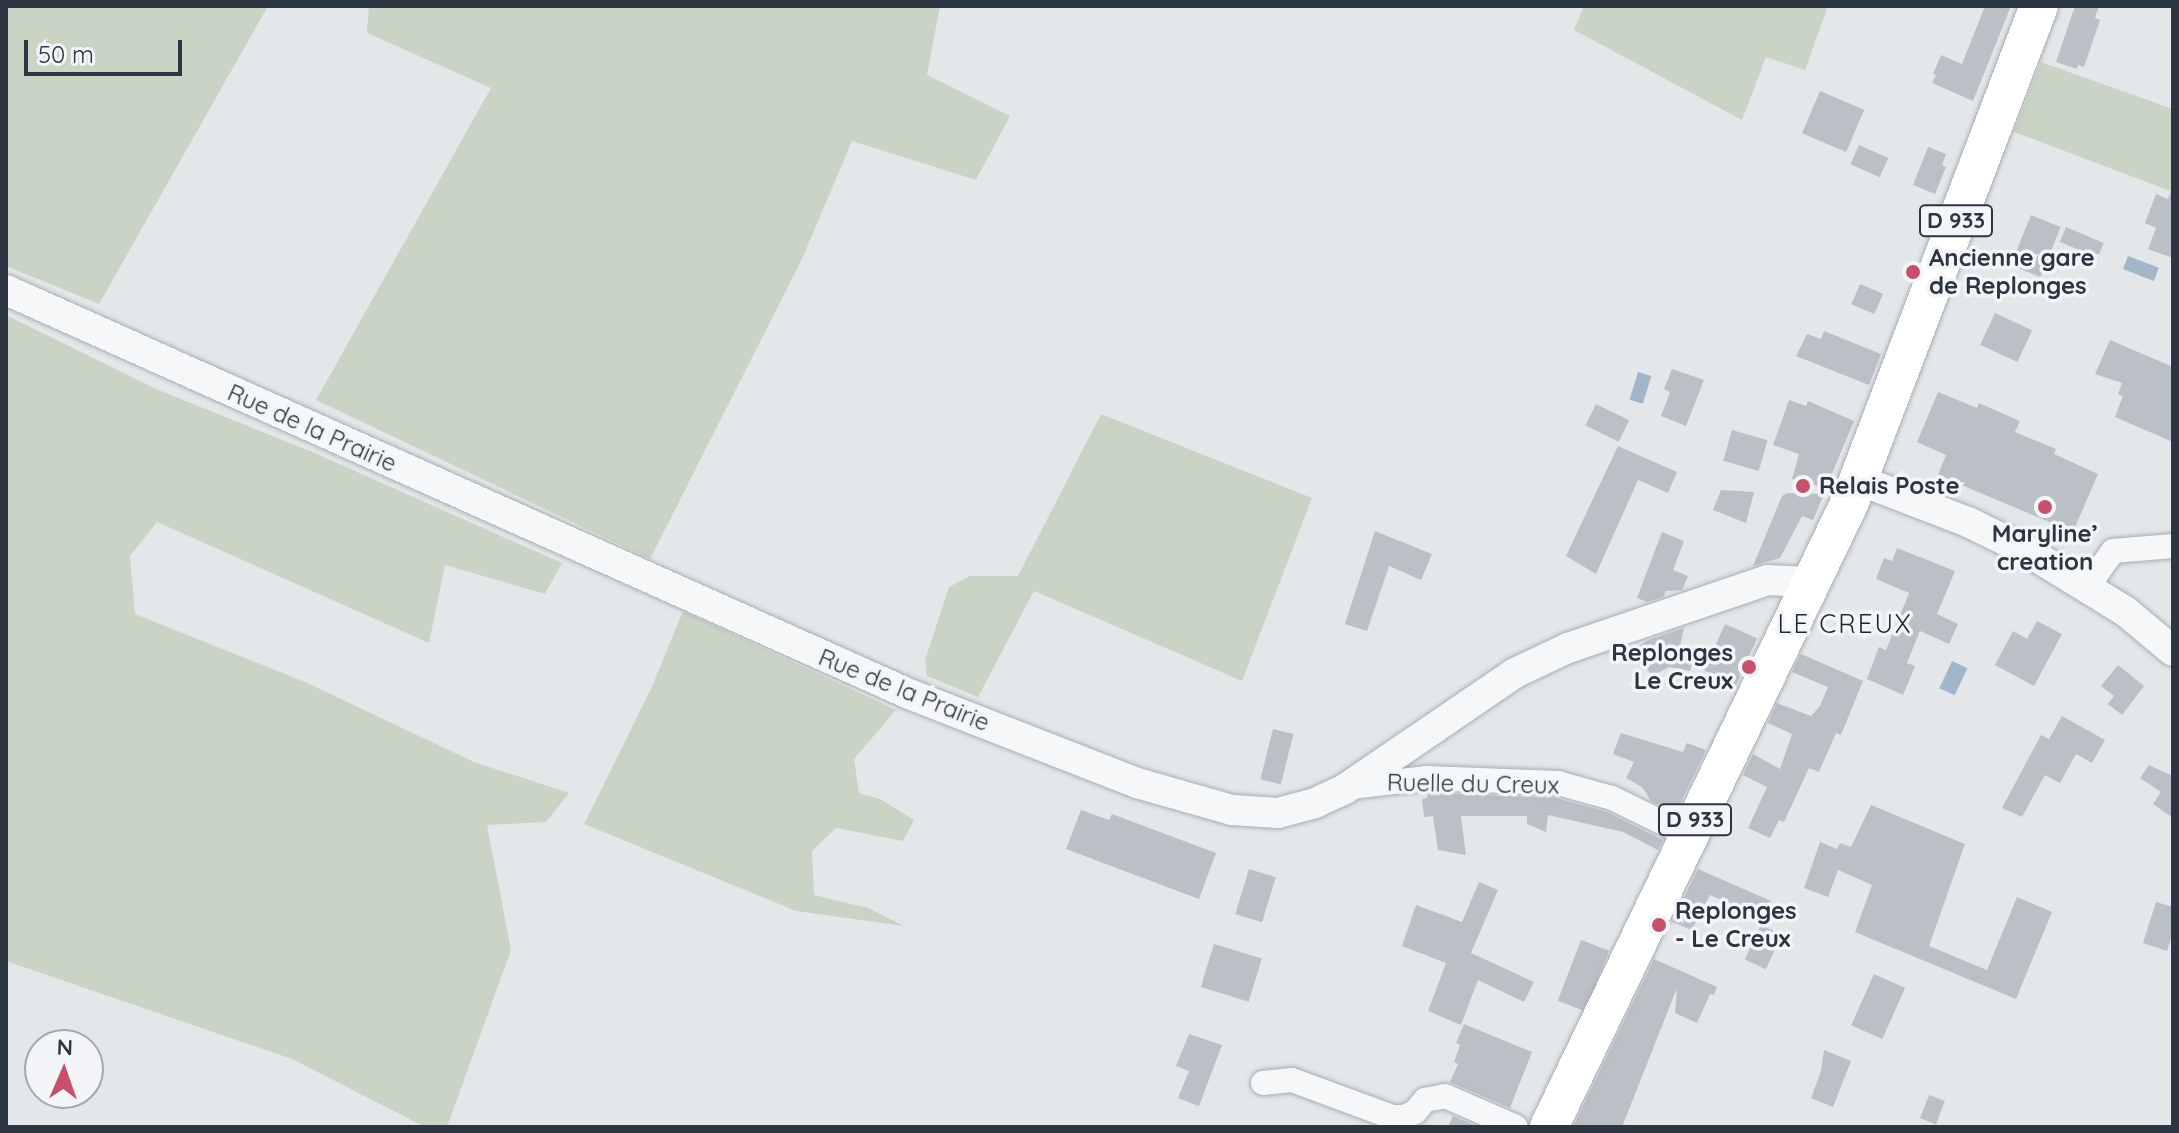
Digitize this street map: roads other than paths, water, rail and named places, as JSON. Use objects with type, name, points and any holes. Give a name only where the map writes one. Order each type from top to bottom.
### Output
[{"type":"main road","name":"D 933","points":[[1549,1127],[1859,480],[2039,6]]},
{"type":"street","name":"Rue de la Prairie","points":[[6,290],[895,689],[1137,783],[1204,803],[1256,813],[1297,809],[1345,789],[1515,673],[1568,648],[1768,580],[1808,582]]},
{"type":"street","points":[[1859,480],[1968,522],[2088,586],[2125,611],[2173,651]]},
{"type":"street","points":[[2088,586],[2113,551],[2173,546]]},
{"type":"street","points":[[1417,741],[1426,778]]},
{"type":"street","name":"Ruelle du Creux","points":[[1345,789],[1377,781],[1426,778],[1558,783],[1612,798],[1688,835]]},
{"type":"street","points":[[1263,1083],[1292,1080],[1392,1117],[1404,1117],[1415,1112],[1425,1100],[1445,1096],[1516,1127]]},
{"type":"water","points":[[2128,256],[2159,268],[2154,281],[2123,269]]},
{"type":"water","points":[[1638,372],[1651,376],[1643,404],[1630,400]]},
{"type":"water","points":[[1952,661],[1967,668],[1955,695],[1939,688]]},
{"type":"place","name":"Ancienne gare de Replonges","points":[[1913,272]]},
{"type":"place","name":"Relais Poste","points":[[1803,486]]},
{"type":"place","name":"Maryline’ creation","points":[[2045,507]]},
{"type":"place","name":"Replonges Le Creux","points":[[1749,667]]},
{"type":"place","name":"Replonges - Le Creux","points":[[1659,925]]},
{"type":"district","name":"LE CREUX","points":[[1845,624]]}]
